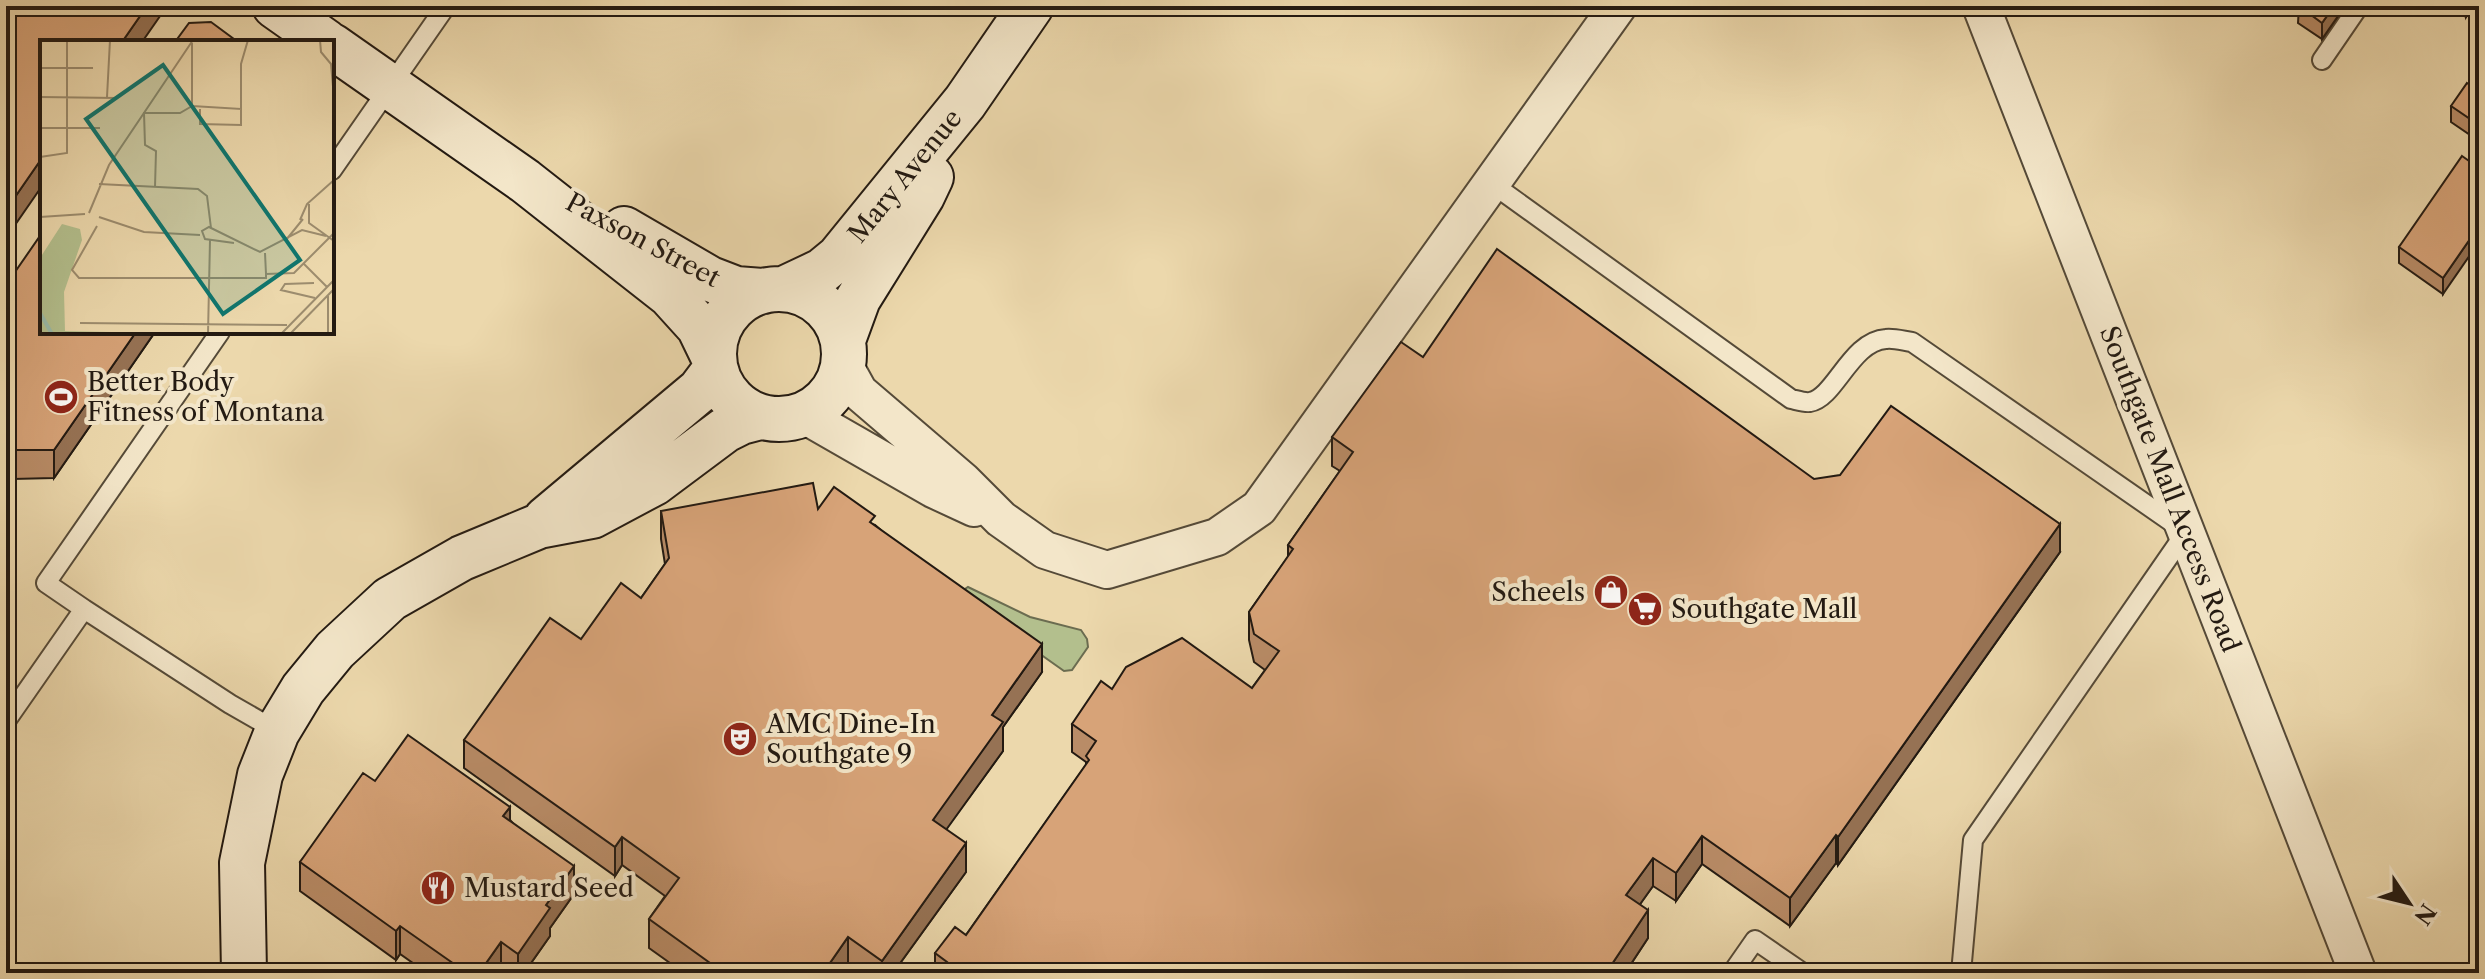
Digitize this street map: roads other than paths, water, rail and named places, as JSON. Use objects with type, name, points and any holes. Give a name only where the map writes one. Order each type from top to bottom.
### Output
[{"type":"street","points":[[275,6],[323,40]]},
{"type":"street","name":"Mary Avenue","points":[[774,290],[822,271],[839,257],[972,93],[1031,6]]},
{"type":"street","points":[[843,351],[837,384],[823,402],[804,415],[783,420],[760,417],[740,407],[724,391],[713,350],[718,330],[729,312],[744,298],[774,290],[804,294],[821,305],[835,321],[859,392],[963,481],[1001,519],[1045,550],[1107,570],[1217,537],[1259,508],[1618,6]]},
{"type":"street","name":"Southgate Mall Access Road","points":[[1981,6],[2358,973]]},
{"type":"street","name":"Paxson Street","points":[[334,47],[525,181],[670,295],[699,327],[715,364]]},
{"type":"street","name":"Mary Avenue","points":[[843,351],[858,299],[922,196],[972,93]]},
{"type":"street","name":"Paxson Street","points":[[525,181],[582,205],[710,279],[736,289],[774,290]]},
{"type":"street","points":[[539,526],[689,400],[715,364]]},
{"type":"street","points":[[804,415],[955,501],[1001,519]]},
{"type":"street","points":[[246,970],[242,863],[260,775],[277,732],[303,689],[335,650],[390,599],[462,558],[539,526],[592,516],[654,483],[725,430],[760,417]]},
{"type":"lane","points":[[334,167],[446,6]]},
{"type":"lane","points":[[2322,60],[2359,6]]},
{"type":"lane","points":[[1491,183],[1791,399],[1810,402],[1822,396],[1860,350],[1884,338],[1912,342],[2186,532],[1973,840],[1961,973]]},
{"type":"lane","points":[[219,334],[46,583],[217,697],[277,732]]},
{"type":"lane","points":[[6,721],[84,609]]},
{"type":"lane","points":[[1732,973],[1755,940],[1803,973]]},
{"type":"place","name":"Better Body Fitness of Montana","points":[[61,397]]},
{"type":"place","name":"Scheels","points":[[1611,592]]},
{"type":"place","name":"Southgate Mall","points":[[1645,609]]},
{"type":"place","name":"AMC Dine-In Southgate 9","points":[[740,739]]},
{"type":"place","name":"Mustard Seed","points":[[438,888]]}]
